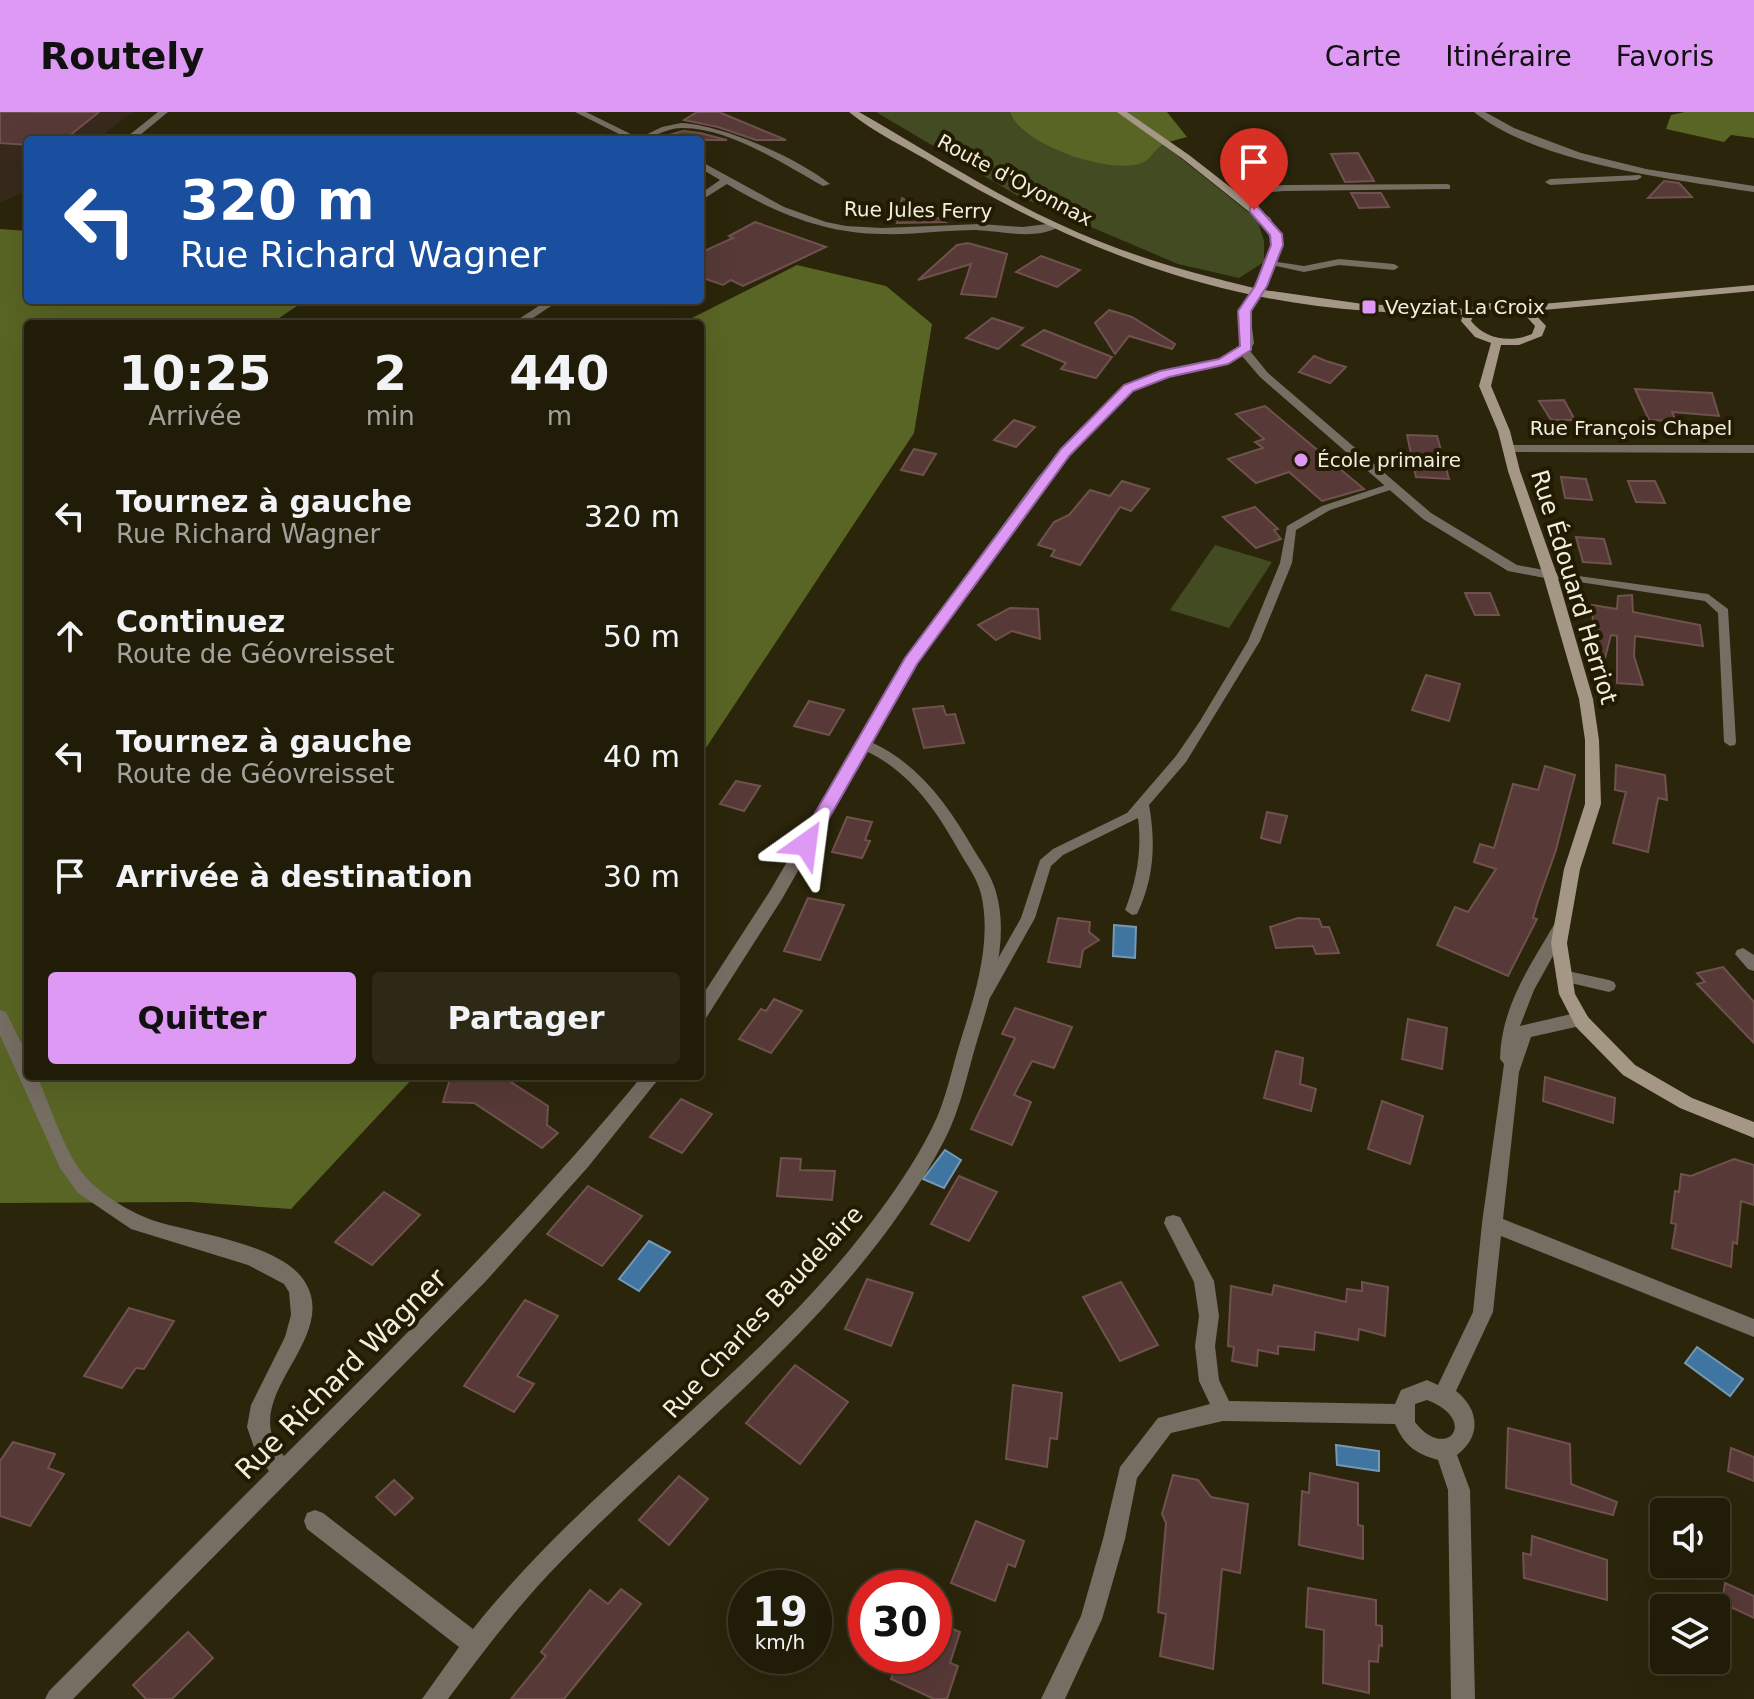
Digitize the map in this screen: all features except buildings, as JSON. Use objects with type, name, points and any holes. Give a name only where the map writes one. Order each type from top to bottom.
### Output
[{"type":"main road","name":"Route d'Oyonnax","points":[[853,112],[1055,226],[1158,266],[1257,293],[1379,308]]},
{"type":"main road","points":[[1121,112],[1261,215],[1276,234],[1275,256],[1257,293]]},
{"type":"main road","points":[[1379,308],[1469,312],[1485,306],[1507,307],[1754,288]]},
{"type":"main road","points":[[1379,308],[1456,324],[1497,341],[1530,340],[1537,336],[1541,326],[1562,313],[1600,300]]},
{"type":"main road","points":[[1507,307],[1530,314],[1541,326]]},
{"type":"main road","points":[[1469,312],[1466,321],[1473,331]]},
{"type":"main road","name":"Rue Édouard Herriot","points":[[1497,341],[1485,386],[1550,575],[1586,699],[1595,776],[1593,804],[1572,869],[1561,927],[1559,943],[1563,976],[1580,1019],[1614,1057],[1649,1083],[1686,1103],[1754,1130]]},
{"type":"street","points":[[133,136],[164,112]]},
{"type":"street","points":[[579,112],[630,136]]},
{"type":"street","points":[[1478,112],[1564,154],[1754,189]]},
{"type":"street","name":"Rue Jules Ferry","points":[[704,167],[725,181],[786,211],[850,230],[970,227],[1034,230],[1055,226]]},
{"type":"street","points":[[1550,182],[1655,173]]},
{"type":"street","points":[[704,195],[725,181]]},
{"type":"street","points":[[1233,193],[1284,188],[1447,187]]},
{"type":"street","points":[[704,1007],[776,895],[935,626],[1042,480],[1098,417],[1129,388],[1145,380],[1223,362],[1244,351],[1248,343],[1245,311],[1257,293]]},
{"type":"street","points":[[522,320],[548,304]]},
{"type":"street","points":[[1244,351],[1264,375],[1427,516],[1504,563],[1521,571],[1550,575]]},
{"type":"street","name":"Rue François Chapel","points":[[1509,449],[1754,449]]},
{"type":"street","name":"Rue Charles Baudelaire","points":[[434,1699],[474,1644],[541,1567],[707,1413],[846,1270],[896,1208],[940,1132],[983,998],[992,912],[988,890],[951,821],[935,799],[901,767],[863,744]]},
{"type":"street","points":[[1510,1072],[1507,1039],[1513,1017],[1561,927]]},
{"type":"street","points":[[0,1017],[24,1068]]},
{"type":"street","points":[[1444,1394],[1483,1312],[1510,1072],[1524,1032],[1580,1019]]},
{"type":"street","points":[[30,1080],[76,1179],[104,1202],[141,1224],[268,1264],[294,1280],[299,1290],[298,1323],[289,1351],[258,1408],[257,1431],[261,1448],[284,1472]]},
{"type":"street","name":"Rue Richard Wagner","points":[[57,1699],[479,1275],[582,1162],[649,1080]]},
{"type":"street","points":[[1173,1223],[1204,1281],[1209,1316],[1205,1346],[1209,1381],[1223,1411]]},
{"type":"street","points":[[1491,1223],[1754,1328]]},
{"type":"street","points":[[1427,1390],[1444,1394],[1465,1415],[1467,1431],[1461,1443],[1445,1449],[1430,1448],[1414,1438],[1403,1414],[1408,1397],[1427,1390]]},
{"type":"street","points":[[1053,1699],[1091,1619],[1114,1539],[1127,1474],[1165,1425],[1223,1411],[1403,1414]]},
{"type":"street","points":[[1445,1449],[1459,1490],[1463,1699]]},
{"type":"street","points":[[315,1521],[474,1644]]},
{"type":"lane","points":[[648,136],[671,126],[692,125],[756,147],[826,184]]},
{"type":"lane","points":[[1271,264],[1304,269],[1339,262],[1394,267]]},
{"type":"lane","points":[[983,998],[1028,918],[1045,864],[1058,852],[1111,829],[1143,805],[1189,747],[1254,641],[1286,563],[1291,528],[1326,508],[1392,486]]},
{"type":"lane","points":[[1550,575],[1708,598],[1720,606],[1724,612],[1730,742]]},
{"type":"lane","points":[[1132,910],[1143,885],[1150,844],[1143,805]]},
{"type":"lane","points":[[1563,976],[1609,986]]},
{"type":"shaded area","points":[[0,112],[133,112],[101,136],[24,136],[24,193],[0,202]]},
{"type":"green space","points":[[876,112],[1010,112],[1019,124],[1049,146],[1080,156],[1111,155],[1163,144],[1257,219],[1264,241],[1264,262],[1239,278],[1178,264],[1018,196]]},
{"type":"green space","points":[[1010,112],[1167,112],[1187,137],[1163,144],[1143,163],[1124,166],[1107,164],[1067,154],[1047,145],[1018,124]]},
{"type":"green space","points":[[1685,112],[1754,112],[1754,138],[1731,135],[1724,142],[1666,129],[1671,115]]},
{"type":"green space","points":[[0,229],[24,231],[24,304],[300,304],[276,320],[24,320],[24,1080],[411,1080],[291,1209],[191,1202],[0,1203]]},
{"type":"green space","points":[[797,265],[886,286],[932,324],[914,433],[704,751],[704,320],[688,320]]},
{"type":"green space","points":[[1215,545],[1272,562],[1229,628],[1170,610]]},
{"type":"water","points":[[1114,925],[1136,927],[1135,958],[1113,956]]},
{"type":"water","points":[[945,1150],[961,1160],[944,1188],[923,1179]]},
{"type":"water","points":[[649,1241],[670,1252],[639,1291],[619,1279]]},
{"type":"water","points":[[1697,1347],[1743,1379],[1730,1396],[1685,1363]]},
{"type":"water","points":[[1336,1445],[1379,1451],[1379,1471],[1337,1465]]},
{"type":"place","name":"Veyziat La Croix","points":[[1369,307]]},
{"type":"place","name":"École primaire","points":[[1301,460]]},
{"type":"route","points":[[806,844],[910,662],[1042,480],[1066,452],[1129,388],[1165,374],[1223,362],[1247,348],[1245,311],[1261,286],[1277,245],[1276,234],[1254,210]]}]
